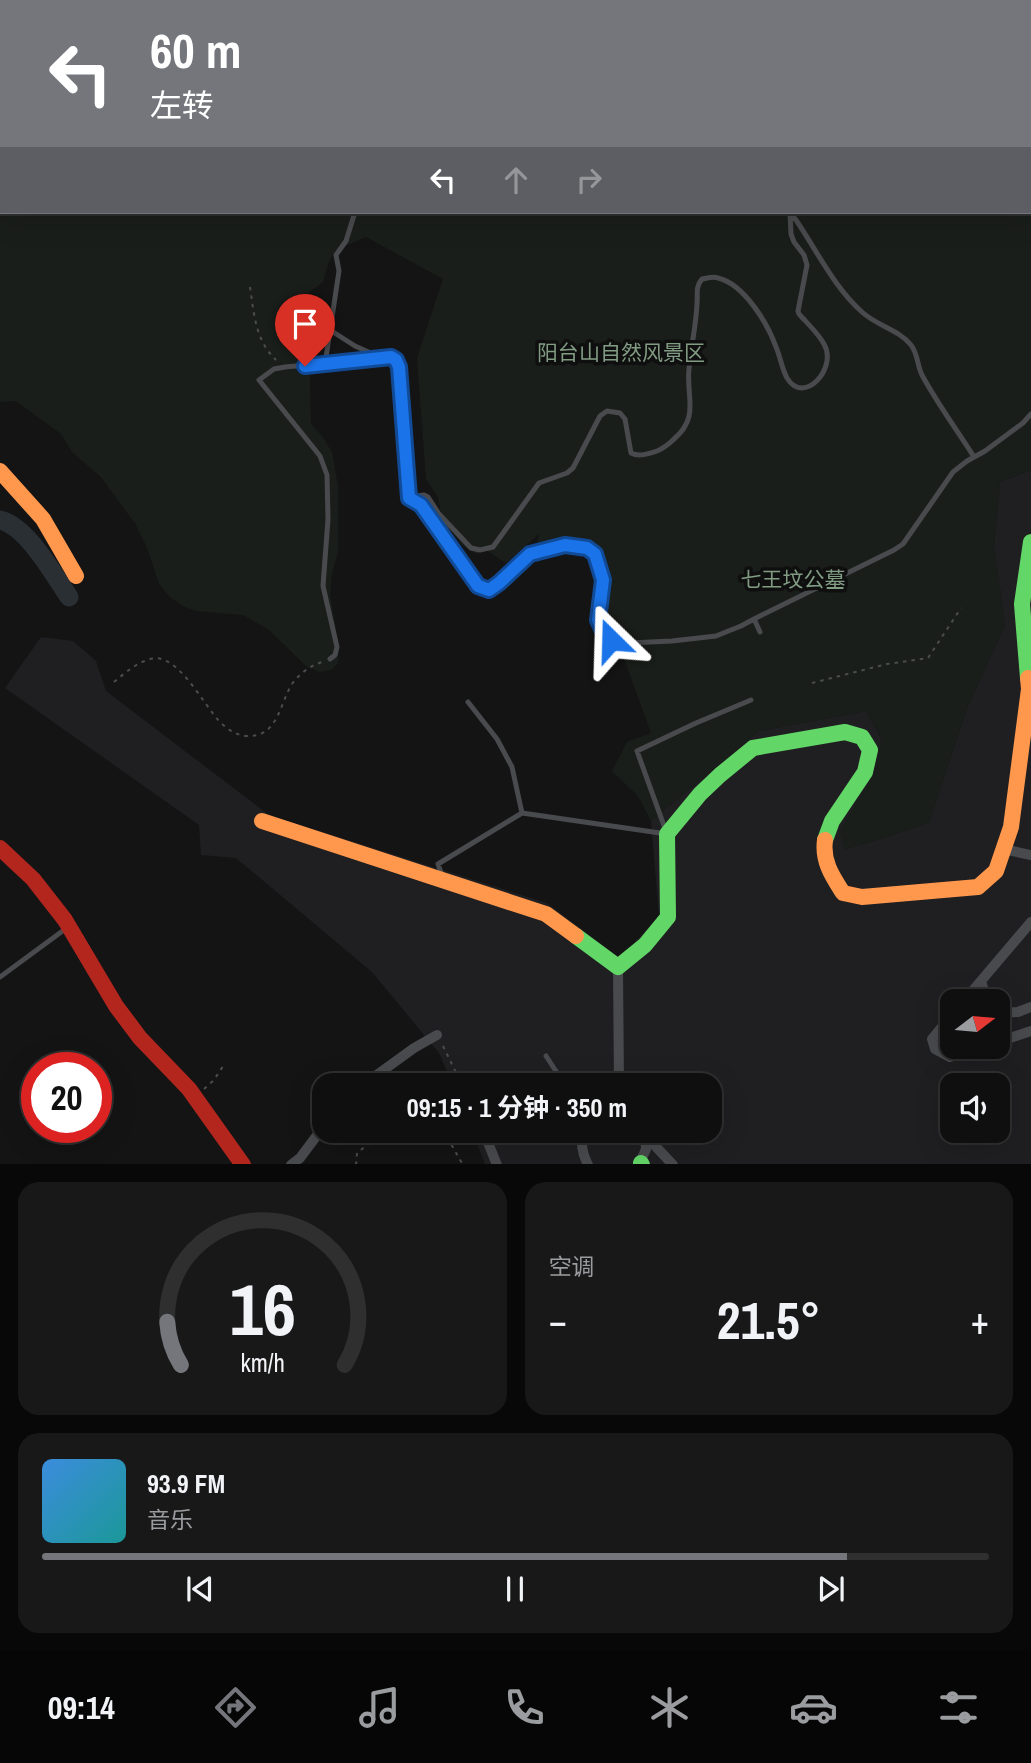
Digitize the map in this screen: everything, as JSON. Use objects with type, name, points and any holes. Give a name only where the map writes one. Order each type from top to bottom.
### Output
[{"type":"street","points":[[0,471],[43,519],[76,576]]},
{"type":"street","points":[[618,967],[645,945],[668,917],[667,834],[700,794],[753,748],[845,732],[862,737],[870,751],[866,769],[838,811],[825,838],[824,856],[843,893],[862,897],[978,887],[996,871],[1011,827],[1029,689],[1022,604],[1031,542]]},
{"type":"street","points":[[261,821],[546,914],[618,967]]},
{"type":"street","points":[[0,848],[33,879],[69,926],[116,1006],[140,1038],[196,1098],[243,1164]]},
{"type":"street","points":[[1003,849],[1031,855]]},
{"type":"street","points":[[974,989],[1031,922]]},
{"type":"street","points":[[618,967],[619,1073]]},
{"type":"street","points":[[981,981],[983,989]]},
{"type":"street","points":[[1010,1012],[1031,1007]]},
{"type":"street","points":[[940,1029],[932,1039],[935,1049],[940,1052]]},
{"type":"street","points":[[1010,1038],[1031,1031]]},
{"type":"street","points":[[380,1073],[414,1048],[438,1035]]},
{"type":"street","points":[[291,1164],[300,1158],[312,1142]]},
{"type":"street","points":[[488,1143],[497,1164]]},
{"type":"street","points":[[582,1143],[589,1164]]},
{"type":"street","points":[[641,1164],[645,1143]]},
{"type":"street","points":[[653,1143],[673,1164]]},
{"type":"lane","points":[[325,364],[339,271],[336,255],[346,241],[354,214]]},
{"type":"lane","points":[[409,498],[424,495],[428,497],[439,514],[471,548],[480,550],[493,547],[539,482],[567,473],[573,468],[600,416],[607,411],[620,413],[625,419],[631,453],[643,455],[664,448],[683,431],[691,410],[688,374],[698,303],[697,286],[702,279],[716,277],[741,292],[769,329],[787,378],[800,387],[813,385],[825,370],[827,355],[825,345],[798,311],[807,265],[791,234],[789,214]]},
{"type":"lane","points":[[791,214],[846,296],[876,324],[900,334],[910,343],[916,352],[920,371],[974,457]]},
{"type":"lane","points":[[330,330],[355,346],[382,358]]},
{"type":"lane","points":[[330,659],[337,648],[323,586],[328,519],[327,475],[320,456],[260,380],[274,369],[285,367],[391,357],[396,360],[399,367],[409,498]]},
{"type":"lane","points":[[409,498],[421,505],[478,586],[489,590],[530,554],[565,545],[587,548],[595,554],[603,580],[598,620],[611,640],[629,643],[672,641],[716,635],[894,550],[903,544],[953,472],[1023,423],[1031,414]]},
{"type":"lane","points":[[754,619],[760,632]]},
{"type":"lane","points":[[443,881],[438,864],[522,813],[667,834],[637,751],[751,700]]},
{"type":"lane","points":[[468,702],[497,739],[512,767],[522,813]]},
{"type":"lane","points":[[0,977],[69,926]]},
{"type":"lane","points":[[546,1056],[557,1073]]},
{"type":"path","points":[[250,287],[260,340],[269,353],[285,367]]},
{"type":"path","points":[[812,683],[887,664],[929,658],[961,608]]},
{"type":"path","points":[[114,682],[149,659],[158,657],[168,661],[178,667],[219,720],[232,732],[245,736],[267,731],[277,719],[292,685],[299,676],[330,659]]},
{"type":"path","points":[[438,1035],[457,1073]]},
{"type":"path","points":[[196,1098],[214,1080],[225,1062]]},
{"type":"path","points":[[356,1164],[357,1153],[370,1143]]},
{"type":"path","points":[[451,1143],[463,1164]]},
{"type":"shaded area","points":[[1031,470],[1031,1164],[485,1164],[477,1143],[722,1143],[722,1073],[448,1073],[439,1053],[372,972],[236,858],[201,855],[199,825],[5,688],[41,637],[73,641],[96,661],[106,691],[269,815],[547,903],[620,958],[659,916],[651,821],[759,731],[866,711],[882,740],[874,774],[858,802],[845,849],[929,822],[967,708],[1005,625],[994,546],[1000,482]]},
{"type":"green space","points":[[0,214],[1031,214],[1031,470],[1000,482],[994,546],[1005,625],[967,708],[929,822],[845,849],[839,831],[874,774],[882,740],[866,711],[759,731],[651,821],[638,796],[612,771],[627,742],[651,733],[618,642],[606,642],[595,622],[599,584],[587,552],[569,545],[536,555],[539,534],[506,563],[486,550],[476,554],[462,545],[450,528],[441,513],[438,497],[426,479],[417,358],[443,279],[366,237],[336,250],[329,261],[323,282],[308,293],[311,424],[332,452],[338,487],[338,552],[330,594],[339,647],[338,663],[331,670],[319,672],[306,666],[268,629],[243,615],[196,611],[170,597],[159,584],[148,550],[136,525],[101,477],[72,452],[61,434],[16,401],[0,402]]},
{"type":"waterway","points":[[0,520],[10,524],[30,541],[69,597]]},
{"type":"traffic: fast","points":[[1028,678],[1022,604],[1031,542]]},
{"type":"traffic: fast","points":[[576,936],[618,967],[645,945],[668,917],[667,834],[700,794],[753,748],[845,732],[862,737],[870,750],[865,772],[832,821],[825,840]]},
{"type":"traffic: slow","points":[[0,471],[43,519],[76,576]]},
{"type":"traffic: slow","points":[[825,840],[826,862],[843,893],[862,897],[978,887],[996,871],[1011,827],[1029,689],[1028,678]]},
{"type":"traffic: slow","points":[[262,821],[546,914],[576,936]]},
{"type":"traffic: jam","points":[[0,848],[33,879],[65,920],[116,1006],[140,1038],[189,1089],[242,1164]]},
{"type":"route","points":[[305,366],[391,357],[396,360],[399,367],[409,498],[421,505],[478,586],[489,590],[530,554],[565,545],[587,548],[595,554],[603,580],[598,620],[611,640]]},
{"type":"park label","name":"阳台山自然风景区","points":[[621,353]]},
{"type":"park label","name":"七王坟公墓","points":[[793,580]]}]
